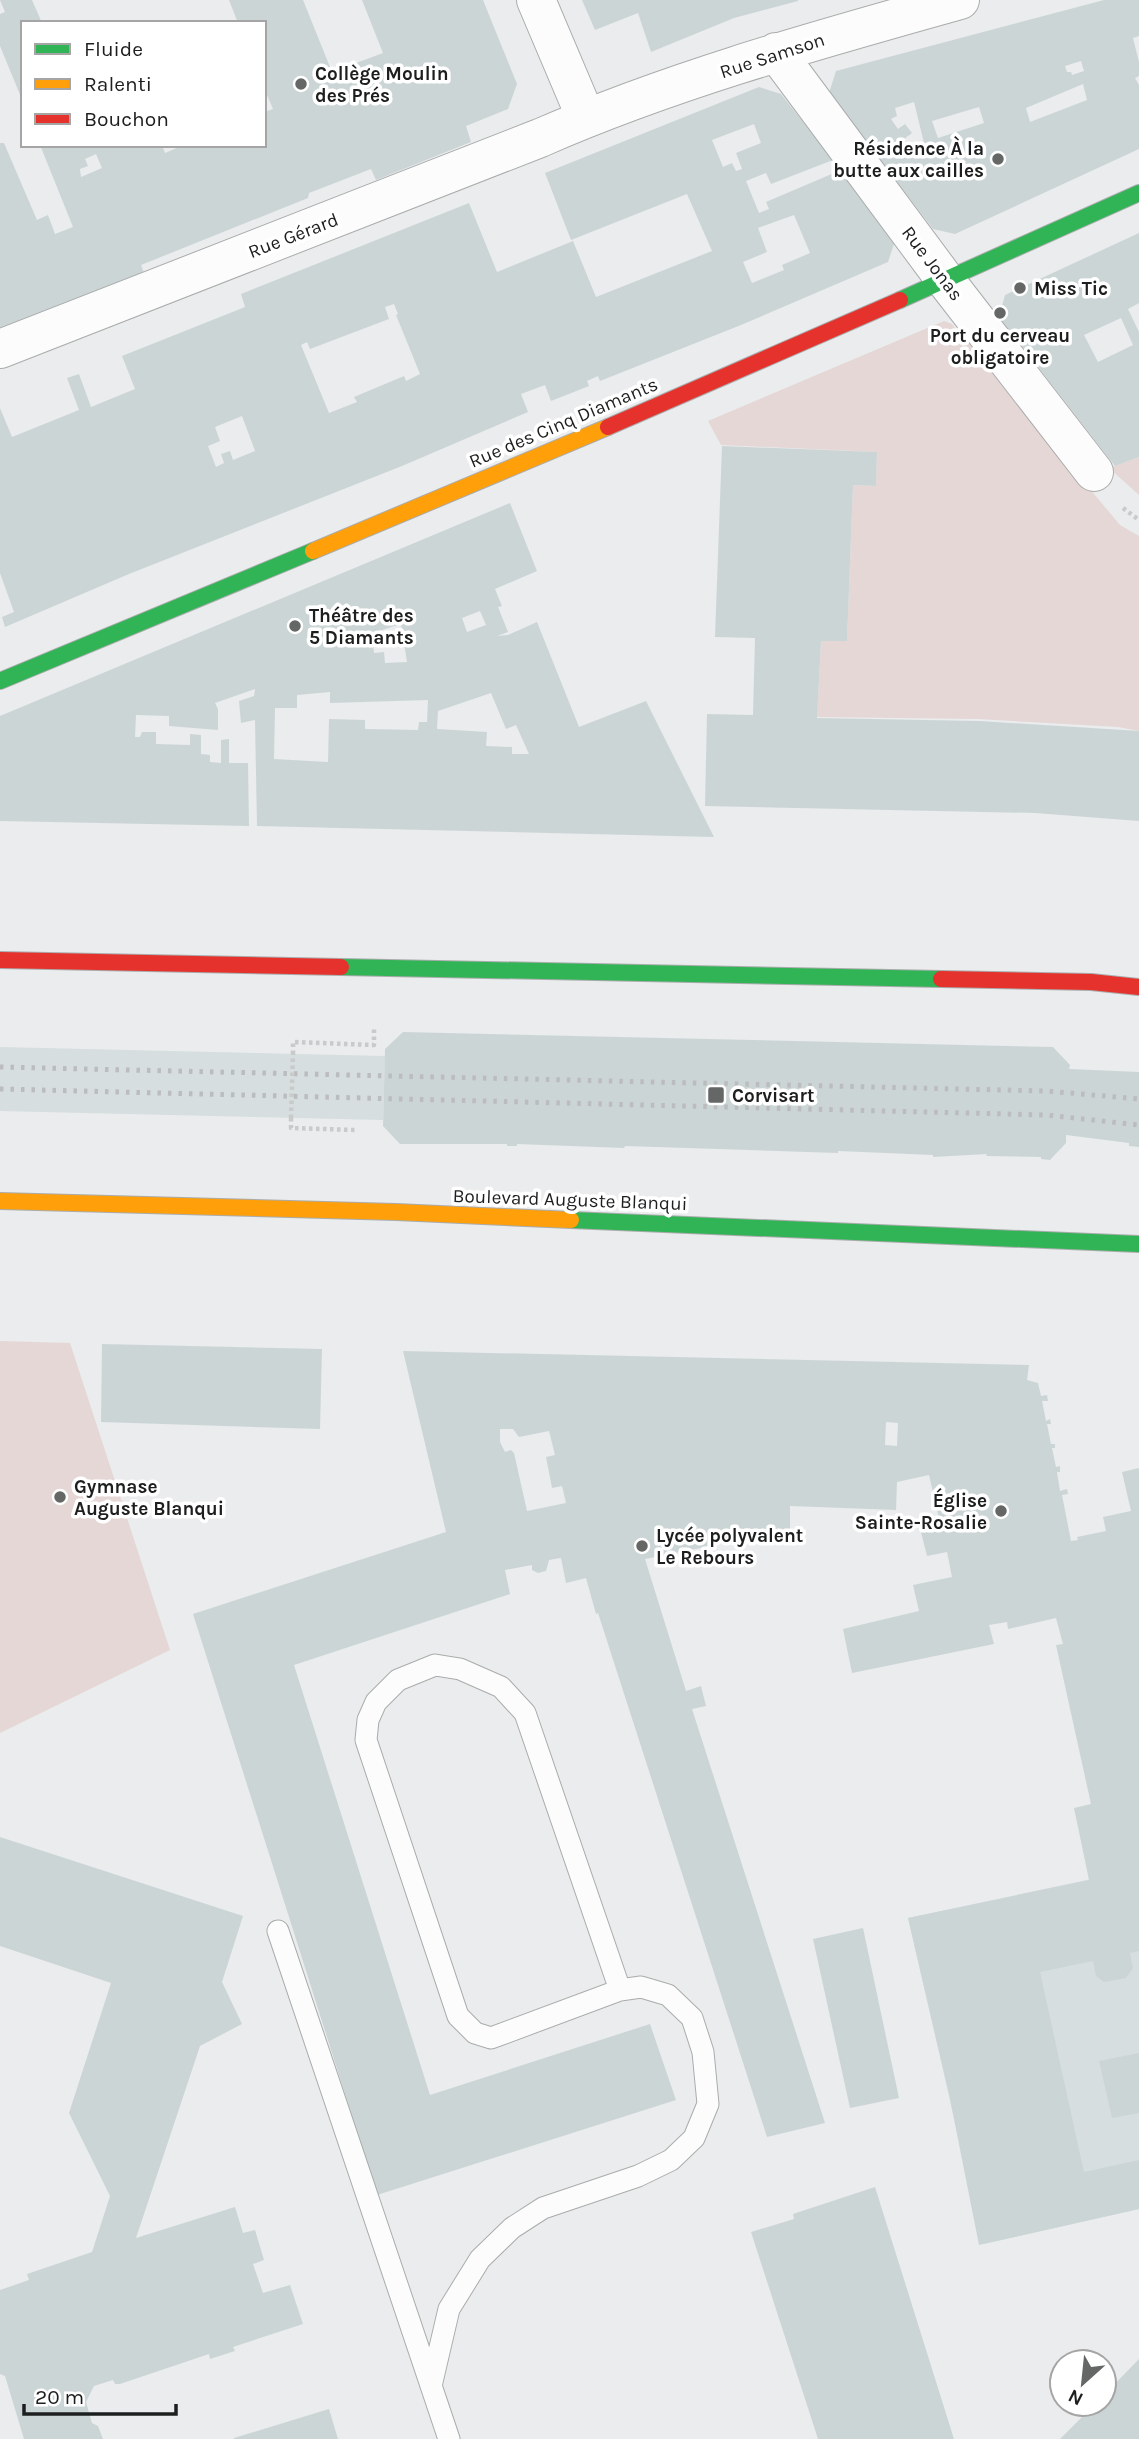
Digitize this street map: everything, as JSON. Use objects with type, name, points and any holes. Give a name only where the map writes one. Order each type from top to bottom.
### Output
[{"type":"main road","name":"Rue des Cinq Diamants","points":[[0,681],[370,527],[946,281],[1139,193]]},
{"type":"main road","points":[[0,960],[1077,982],[1139,987]]},
{"type":"main road","name":"Boulevard Auguste Blanqui","points":[[0,1201],[396,1212],[1139,1244]]},
{"type":"street","points":[[536,0],[586,118]]},
{"type":"street","name":"Rue Samson","points":[[586,118],[776,52],[939,3]]},
{"type":"street","name":"Rue Jonas","points":[[776,52],[946,281],[1094,472]]},
{"type":"street","name":"Rue Gérard","points":[[0,349],[586,118]]},
{"type":"lane","points":[[431,2386],[449,2309],[480,2259],[512,2228],[543,2208],[638,2176],[671,2160],[694,2138],[708,2104],[703,2052],[692,2018],[668,1994],[640,1987],[620,1990],[491,2038],[475,2033],[458,2015],[366,1740],[368,1720],[376,1702],[398,1681],[435,1665],[460,1669],[501,1687],[525,1713],[620,1990]]},
{"type":"lane","points":[[278,1931],[449,2439]]},
{"type":"path","points":[[355,1129],[291,1128],[293,1042],[374,1045],[374,1026]]},
{"type":"shaded area","points":[[944,321],[952,324],[966,343],[973,338],[1120,525],[1139,536],[1139,731],[1118,727],[978,719],[817,717],[821,641],[847,641],[853,485],[876,486],[877,452],[721,445],[708,421]]},
{"type":"shaded area","points":[[1139,457],[1139,495],[1109,468]]},
{"type":"shaded area","points":[[0,1047],[385,1056],[383,1120],[0,1111]]},
{"type":"shaded area","name":"Gymnase Auguste Blanqui","points":[[0,1341],[70,1343],[170,1650],[0,1733]]},
{"type":"shaded area","points":[[1139,1869],[1139,2209],[983,2244],[908,1918]]},
{"type":"building","points":[[0,0],[32,0],[41,21],[21,21],[21,97],[0,46],[0,14],[5,12]]},
{"type":"building","points":[[229,0],[303,0],[332,72],[383,53],[362,0],[483,0],[517,84],[508,109],[466,126],[471,142],[376,180],[371,169],[309,193],[308,198],[141,265],[144,273],[0,330],[0,143],[4,143],[37,220],[48,215],[55,234],[73,227],[41,147],[163,147],[165,153],[179,147],[266,147],[266,111],[273,109],[266,93],[266,21],[237,21]],"holes":[[[96,154],[102,168],[81,177],[80,169],[88,166],[85,159]]]},
{"type":"building","points":[[582,0],[798,1],[734,18],[651,52],[638,13],[595,30]]},
{"type":"building","points":[[1104,0],[1139,0],[1139,36],[1133,38],[1139,62],[1139,76],[1135,78],[1139,85],[1139,149],[955,234],[933,229],[829,93],[836,71]],"holes":[[[1081,61],[1084,71],[1072,75],[1067,72],[1065,66]],[[1083,84],[1087,100],[1030,122],[1026,108]],[[914,102],[924,143],[911,148],[904,139],[912,133],[905,124],[898,129],[891,119],[897,116],[895,108]],[[979,107],[984,123],[938,138],[932,121]]]},
{"type":"building","points":[[759,87],[781,94],[833,160],[771,184],[766,173],[746,181],[759,213],[769,209],[766,202],[841,170],[895,241],[888,262],[600,381],[598,376],[587,381],[589,386],[551,401],[545,385],[521,394],[528,412],[5,627],[2,617],[14,612],[0,573],[0,408],[12,437],[79,410],[67,378],[79,374],[91,407],[135,389],[122,356],[245,307],[241,294],[469,203],[497,272],[573,241],[596,297],[712,251],[687,194],[571,240],[545,173]],"holes":[[[754,124],[761,143],[736,153],[742,169],[736,171],[732,163],[723,167],[712,140]],[[794,215],[810,253],[782,265],[784,270],[752,283],[743,262],[767,252],[758,228]],[[394,304],[420,374],[406,381],[404,376],[354,397],[357,402],[329,413],[301,345],[307,342],[310,349],[389,319],[385,307]],[[242,416],[255,451],[233,460],[230,451],[221,454],[224,463],[216,467],[208,446],[220,441],[215,427]]]},
{"type":"building","points":[[1139,233],[1139,303],[1128,309],[1139,332],[1139,457],[1115,466],[999,317],[1005,295]],"holes":[[[1121,318],[1133,345],[1098,362],[1084,335]]]},
{"type":"building","points":[[722,446],[877,452],[876,486],[853,485],[847,641],[821,641],[817,718],[979,721],[1139,731],[1139,821],[1035,813],[705,806],[707,714],[753,715],[755,638],[715,637]]},
{"type":"building","points":[[510,503],[537,571],[495,589],[502,606],[498,607],[508,632],[497,636],[508,635],[537,622],[579,727],[646,701],[714,837],[257,826],[255,720],[241,723],[239,701],[254,696],[255,689],[215,703],[218,709],[218,730],[169,726],[169,716],[136,715],[135,737],[140,737],[142,732],[156,732],[156,744],[190,745],[190,734],[201,735],[201,754],[210,755],[210,762],[221,763],[221,740],[229,739],[229,763],[248,763],[249,826],[0,821],[0,716]],"holes":[[[480,611],[486,625],[467,632],[462,618]],[[401,624],[407,662],[385,663],[384,652],[374,653],[373,641],[380,638],[379,631]],[[330,692],[330,703],[428,700],[427,722],[419,722],[418,730],[365,729],[365,720],[329,719],[328,762],[274,759],[275,708],[297,708],[297,695]],[[491,693],[506,729],[516,725],[529,754],[512,754],[512,747],[486,746],[487,732],[437,729],[438,711]]]},
{"type":"building","points":[[403,1032],[1053,1047],[1070,1065],[1069,1069],[1139,1072],[1139,1147],[1129,1146],[1129,1143],[1066,1135],[1066,1143],[1050,1160],[1041,1157],[986,1156],[987,1154],[933,1157],[838,1151],[400,1144],[383,1126],[385,1049]]},
{"type":"building","points":[[102,1344],[322,1349],[320,1429],[101,1422]]},
{"type":"building","points":[[403,1351],[1029,1365],[1027,1380],[1038,1383],[1041,1396],[1047,1395],[1048,1401],[1042,1401],[1046,1421],[1050,1419],[1051,1424],[1047,1424],[1051,1444],[1055,1444],[1055,1448],[1052,1448],[1056,1467],[1060,1466],[1060,1472],[1057,1472],[1060,1491],[1067,1489],[1068,1494],[1062,1495],[1071,1541],[1078,1540],[1077,1537],[1106,1531],[1103,1517],[1131,1511],[1122,1472],[1139,1468],[1139,1951],[1130,1953],[1133,1968],[1126,1978],[1104,1982],[1096,1976],[1093,1961],[1040,1972],[1084,2172],[1139,2160],[1139,2209],[979,2245],[949,2094],[908,1918],[1089,1880],[1074,1808],[1091,1804],[1056,1645],[1063,1644],[1056,1618],[1008,1629],[1007,1622],[989,1625],[994,1644],[852,1673],[843,1629],[919,1611],[913,1585],[952,1577],[947,1552],[927,1556],[921,1532],[941,1527],[929,1475],[897,1482],[896,1510],[790,1506],[790,1530],[645,1559],[686,1691],[701,1686],[706,1706],[692,1709],[825,2123],[767,2137],[586,1578],[566,1583],[561,1558],[549,1560],[546,1571],[538,1573],[532,1570],[532,1565],[505,1570],[510,1594],[294,1665],[430,2095],[650,2024],[676,2100],[377,2195],[193,1614],[446,1532]],"holes":[[[886,1422],[898,1423],[897,1446],[885,1445]],[[500,1429],[513,1429],[519,1437],[549,1431],[555,1455],[546,1457],[552,1488],[562,1486],[566,1503],[527,1511],[514,1453],[511,1450],[505,1452],[500,1442]]]},
{"type":"building","points":[[0,1837],[243,1916],[222,1982],[242,2024],[200,2046],[136,2238],[235,2207],[243,2233],[255,2230],[264,2260],[253,2264],[263,2293],[290,2285],[303,2324],[233,2347],[235,2351],[210,2359],[209,2354],[120,2384],[115,2384],[113,2380],[94,2386],[86,2402],[92,2423],[98,2426],[103,2439],[24,2439],[5,2376],[0,2374],[0,2290],[29,2280],[27,2274],[92,2252],[110,2196],[69,2113],[111,1983],[0,1946]]},
{"type":"building","points":[[863,1928],[899,2098],[850,2108],[813,1939]]},
{"type":"building","points":[[1139,2053],[1139,2113],[1112,2118],[1099,2061]]},
{"type":"building","points":[[875,2187],[954,2439],[818,2439],[751,2232],[794,2219],[793,2214]]},
{"type":"building","points":[[1139,2359],[1139,2439],[1060,2439],[1081,2418],[1118,2418],[1118,2381]]},
{"type":"building","points":[[329,2409],[338,2439],[234,2439],[234,2438]]},
{"type":"railway","points":[[0,1067],[1047,1091],[1139,1099]]},
{"type":"railway","points":[[0,1089],[1046,1115],[1139,1125]]},
{"type":"traffic: fast","points":[[900,300],[1139,193]]},
{"type":"traffic: fast","points":[[0,681],[313,551]]},
{"type":"traffic: fast","points":[[341,967],[941,979]]},
{"type":"traffic: fast","points":[[571,1220],[1139,1244]]},
{"type":"traffic: slow","points":[[313,551],[608,427]]},
{"type":"traffic: slow","points":[[0,1201],[396,1212],[571,1220]]},
{"type":"traffic: jam","points":[[608,427],[900,300]]},
{"type":"traffic: jam","points":[[0,960],[341,967]]},
{"type":"traffic: jam","points":[[941,979],[1091,982],[1139,987]]},
{"type":"place","name":"Collège Moulin des Prés","points":[[301,84]]},
{"type":"place","name":"Résidence À la butte aux cailles","points":[[998,159]]},
{"type":"place","name":"Miss Tic","points":[[1020,288]]},
{"type":"place","name":"Port du cerveau obligatoire","points":[[1000,313]]},
{"type":"place","name":"Théâtre des 5 Diamants","points":[[295,626]]},
{"type":"place","name":"Corvisart","points":[[716,1095]]},
{"type":"place","name":"Gymnase Auguste Blanqui","points":[[60,1497]]},
{"type":"place","name":"Église Sainte-Rosalie","points":[[1001,1511]]},
{"type":"place","name":"Lycée polyvalent Le Rebours","points":[[642,1546]]}]
